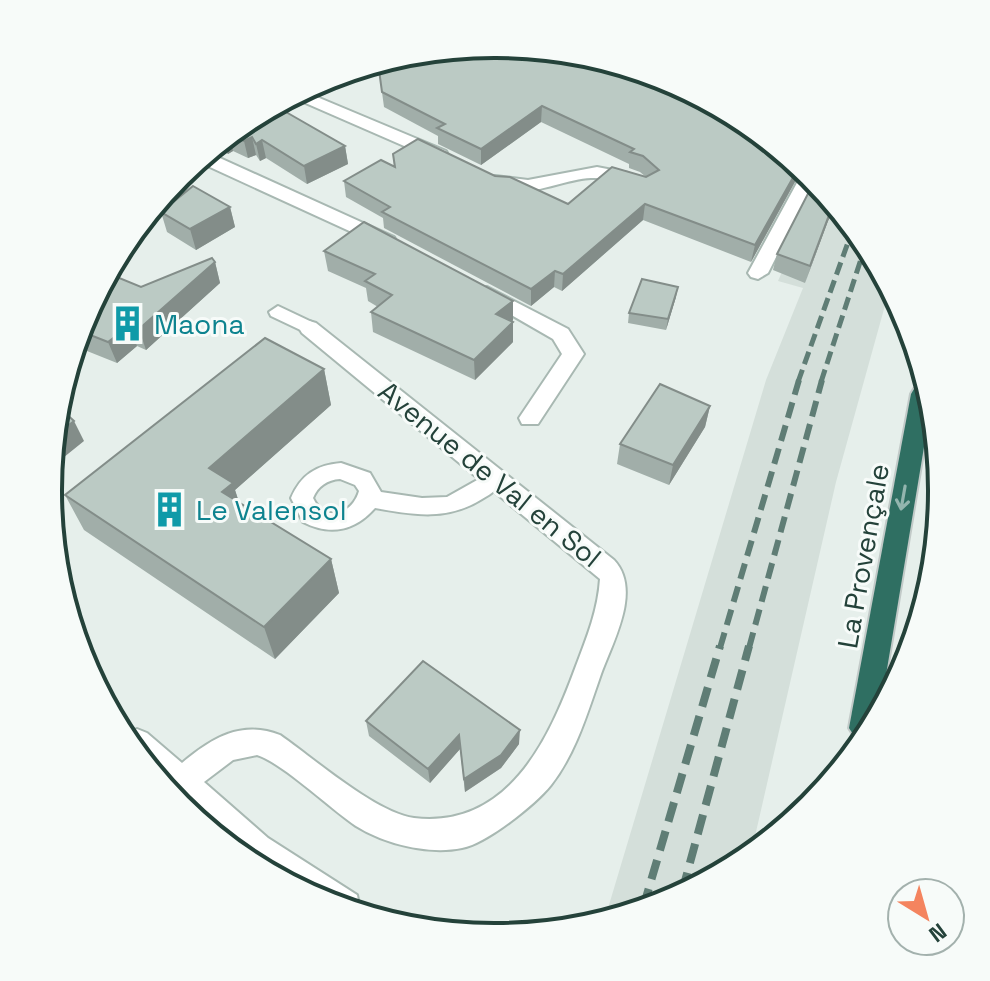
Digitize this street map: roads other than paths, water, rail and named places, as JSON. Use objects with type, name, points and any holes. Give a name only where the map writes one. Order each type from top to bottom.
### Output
[{"type":"highway","name":"La Provençale","points":[[865,714],[919,408]]},
{"type":"street","points":[[310,100],[502,185],[521,186],[599,172],[645,185]]},
{"type":"street","points":[[214,162],[408,252]]},
{"type":"street","points":[[758,273],[803,187]]},
{"type":"street","points":[[475,287],[542,322],[567,341],[573,354],[530,418]]},
{"type":"street","name":"Avenue de Val en Sol","points":[[181,782],[229,746],[244,740],[258,740],[270,745],[370,817],[412,833],[462,833],[513,802],[541,774],[568,727],[611,607],[613,576],[605,567],[309,328]]},
{"type":"street","points":[[159,762],[247,844]]},
{"type":"lane","name":"Avenue de Val en Sol","points":[[278,312],[309,328]]},
{"type":"lane","points":[[370,498],[412,506],[444,506],[470,499],[495,478]]},
{"type":"railway","points":[[798,382],[848,241]]},
{"type":"railway","points":[[821,382],[861,259]]},
{"type":"railway","points":[[720,648],[799,380]]},
{"type":"railway","points":[[749,648],[822,380]]},
{"type":"railway","points":[[647,895],[720,646]]},
{"type":"railway","points":[[686,878],[749,646]]},
{"type":"place","name":"Maona","points":[[128,324]]},
{"type":"place","name":"Le Valensol","points":[[170,510]]}]
